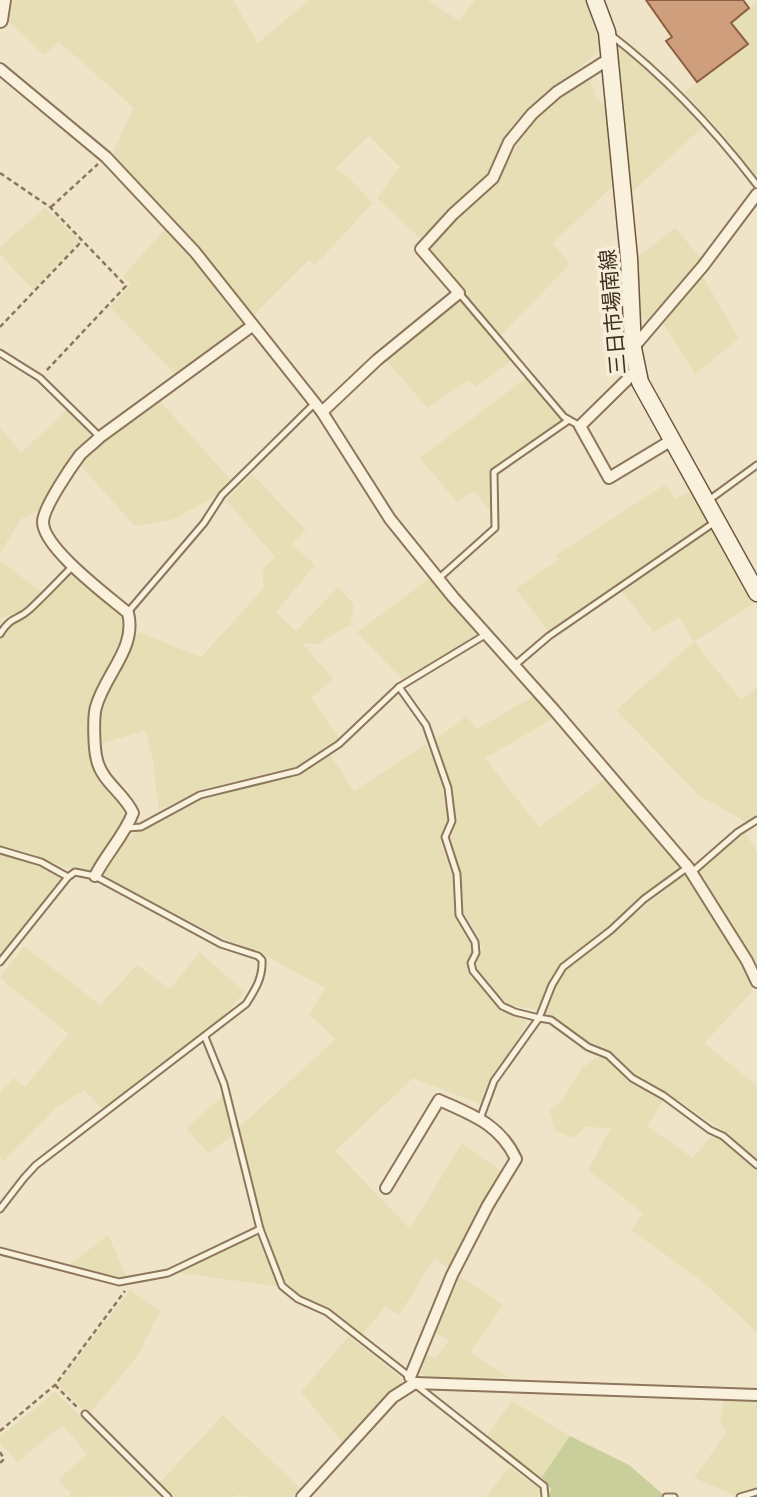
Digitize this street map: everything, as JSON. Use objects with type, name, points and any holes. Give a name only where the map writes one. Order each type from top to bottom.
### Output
[{"type":"main road","name":"三日市場南線","points":[[595,0],[607,32],[629,258],[633,348],[640,382],[757,593]]},
{"type":"street","points":[[0,20],[3,0]]},
{"type":"street","points":[[319,408],[459,293],[421,248],[493,178],[509,142],[532,114],[557,92],[609,59]]},
{"type":"street","points":[[0,69],[106,158],[195,252],[319,408],[390,519],[485,635],[554,710],[689,870],[747,961],[757,982]]},
{"type":"street","points":[[633,348],[703,266],[757,194]]},
{"type":"street","points":[[95,876],[127,828],[133,813],[128,801],[103,776],[97,760],[95,709],[128,641],[130,623],[128,612],[72,567],[47,536],[43,523],[46,509],[80,455],[100,437],[252,326]]},
{"type":"street","points":[[637,370],[580,426],[609,478],[673,440]]},
{"type":"street","points":[[302,1497],[393,1397],[412,1380],[452,1275],[488,1205],[516,1159],[509,1143],[480,1119],[439,1100],[386,1188]]},
{"type":"street","points":[[412,1380],[757,1395]]},
{"type":"lane","points":[[607,32],[681,95],[721,137],[757,185]]},
{"type":"lane","points":[[459,293],[534,384],[569,420],[580,426]]},
{"type":"lane","points":[[0,353],[40,378],[100,437]]},
{"type":"lane","points":[[128,612],[204,523],[222,495],[319,408]]},
{"type":"lane","points":[[438,579],[495,528],[494,472],[569,420]]},
{"type":"lane","points":[[707,502],[757,465]]},
{"type":"lane","points":[[514,666],[550,636],[717,521]]},
{"type":"lane","points":[[0,634],[13,618],[26,613],[72,567]]},
{"type":"lane","points":[[127,828],[141,827],[200,795],[299,771],[339,744],[399,687],[485,635]]},
{"type":"lane","points":[[399,687],[426,725],[448,788],[452,821],[445,837],[457,874],[459,915],[475,942],[476,953],[471,963],[472,971],[502,1006],[515,1012],[551,1020],[588,1047],[608,1055],[632,1078],[723,1136],[757,1165]]},
{"type":"lane","points":[[480,1119],[494,1081],[539,1018],[552,985],[563,967],[611,930],[644,899],[757,820]]},
{"type":"lane","points":[[0,850],[41,862],[68,877]]},
{"type":"lane","points":[[0,962],[68,877],[75,872],[95,876],[221,944],[258,956],[262,960],[258,986],[246,1004],[36,1165],[0,1209]]},
{"type":"lane","points":[[205,1037],[224,1084],[260,1229],[282,1286],[298,1299],[327,1312],[412,1380],[544,1486],[545,1497]]},
{"type":"lane","points":[[0,1251],[119,1282],[168,1273],[260,1229]]},
{"type":"lane","points":[[85,1414],[168,1497]]},
{"type":"lane","points":[[740,1497],[757,1492]]},
{"type":"lane","points":[[666,1497],[674,1497]]},
{"type":"path","points":[[50,207],[106,158]]},
{"type":"path","points":[[0,173],[50,207],[126,286],[40,378]]},
{"type":"path","points":[[0,327],[82,241]]},
{"type":"path","points":[[0,1431],[55,1385],[134,1279]]},
{"type":"path","points":[[55,1385],[85,1414]]},
{"type":"path","points":[[0,1452],[4,1459],[0,1463]]},
{"type":"shaded area","points":[[15,0],[233,0],[258,43],[309,0],[428,0],[459,21],[475,0],[589,0],[601,50],[555,87],[491,175],[420,238],[377,198],[400,167],[369,136],[335,169],[348,177],[373,203],[314,266],[309,260],[254,315],[191,238],[112,154],[134,108],[59,42],[44,55],[10,23]]},
{"type":"shaded area","points":[[757,1],[755,176],[725,136],[684,92],[748,44],[731,23]]},
{"type":"shaded area","points":[[615,42],[679,98],[704,126],[632,192],[625,156]]},
{"type":"shaded area","points":[[589,74],[595,97],[609,109],[614,185],[553,243],[570,264],[500,336],[426,246],[499,179],[517,145],[537,118],[559,96]]},
{"type":"shaded area","points":[[45,208],[80,241],[33,290],[0,254],[0,247]]},
{"type":"shaded area","points":[[675,228],[702,259],[650,323],[637,312],[639,256]]},
{"type":"shaded area","points":[[165,229],[194,258],[245,324],[175,374],[110,307],[131,285],[123,276]]},
{"type":"shaded area","points":[[701,274],[739,338],[695,374],[662,321]]},
{"type":"shaded area","points":[[460,299],[511,361],[476,387],[468,380],[428,408],[387,361]]},
{"type":"shaded area","points":[[526,378],[562,419],[489,472],[490,510],[474,491],[457,502],[420,458]]},
{"type":"shaded area","points":[[157,398],[231,480],[214,497],[174,519],[135,526],[80,465],[92,451]]},
{"type":"shaded area","points":[[68,409],[91,433],[51,490],[41,510],[21,519],[0,553],[0,427],[21,453]]},
{"type":"shaded area","points":[[252,474],[306,530],[292,544],[315,565],[276,612],[296,631],[338,587],[354,604],[350,625],[317,644],[302,643],[333,679],[311,698],[339,738],[297,767],[207,788],[159,810],[153,760],[145,730],[101,744],[102,707],[138,632],[201,657],[264,588],[262,571],[275,557],[226,500]]},
{"type":"shaded area","points":[[666,484],[675,499],[693,490],[711,520],[549,632],[516,589],[558,560],[556,555]]},
{"type":"shaded area","points":[[715,527],[755,602],[694,642],[679,617],[654,632],[622,591]]},
{"type":"shaded area","points":[[0,561],[43,593],[25,610],[3,617],[0,622]]},
{"type":"shaded area","points":[[72,572],[117,611],[126,623],[124,641],[91,708],[94,767],[101,780],[121,800],[126,811],[123,824],[93,871],[66,868],[27,852],[0,846],[0,640],[11,625],[31,615]]},
{"type":"shaded area","points":[[429,579],[477,636],[402,679],[357,632]]},
{"type":"shaded area","points":[[694,642],[741,700],[757,687],[757,816],[746,822],[700,796],[616,710]]},
{"type":"shaded area","points":[[534,696],[554,718],[485,758],[539,827],[606,778],[681,866],[564,963],[551,980],[538,1010],[510,1005],[475,970],[482,949],[464,912],[458,865],[448,837],[456,821],[452,789],[436,739],[466,716],[477,729]]},
{"type":"shaded area","points":[[426,744],[441,778],[448,820],[440,841],[453,879],[456,920],[470,944],[472,953],[467,969],[502,1011],[527,1021],[483,1105],[413,1078],[335,1151],[410,1229],[462,1143],[504,1173],[449,1267],[434,1259],[399,1315],[385,1307],[362,1335],[332,1311],[301,1296],[285,1282],[261,1220],[238,1128],[336,1039],[309,1015],[325,988],[102,875],[121,845],[135,833],[203,798],[302,774],[330,755],[354,791]]},
{"type":"shaded area","points":[[745,832],[757,852],[757,971],[695,874]]},
{"type":"shaded area","points":[[0,852],[21,857],[62,879],[0,956]]},
{"type":"shaded area","points":[[685,875],[744,967],[753,991],[704,1043],[757,1086],[757,1162],[718,1127],[666,1092],[654,1088],[612,1053],[591,1045],[545,1015],[555,984],[566,968]]},
{"type":"shaded area","points":[[24,946],[100,1005],[137,965],[170,989],[200,952],[244,992],[223,1018],[146,1074],[104,1110],[84,1090],[57,1107],[3,1162],[0,1157],[0,1092],[14,1078],[25,1087],[69,1034],[0,978]]},
{"type":"shaded area","points":[[601,1055],[613,1064],[627,1081],[664,1100],[647,1126],[693,1158],[711,1137],[721,1139],[757,1171],[757,1333],[706,1284],[631,1230],[643,1213],[588,1170],[611,1128],[585,1127],[574,1138],[555,1131],[549,1110],[562,1101],[582,1068]]},
{"type":"shaded area","points":[[224,1095],[235,1134],[208,1153],[186,1128]]},
{"type":"shaded area","points":[[108,1235],[127,1278],[69,1265]]},
{"type":"shaded area","points":[[257,1236],[277,1286],[179,1273]]},
{"type":"shaded area","points":[[460,1276],[503,1305],[470,1352],[507,1377],[431,1379],[421,1373],[426,1355],[435,1358],[449,1341],[436,1333]]},
{"type":"shaded area","points":[[130,1290],[160,1311],[137,1357],[89,1414],[58,1384]]},
{"type":"shaded area","points":[[349,1336],[403,1380],[344,1444],[301,1392]]},
{"type":"shaded area","points":[[55,1392],[162,1496],[67,1497],[71,1493],[58,1480],[87,1454],[63,1425],[17,1462],[0,1442],[0,1437]]},
{"type":"shaded area","points":[[724,1399],[757,1402],[757,1489],[734,1495],[694,1478],[727,1432],[720,1423]]},
{"type":"shaded area","points":[[512,1401],[570,1436],[541,1480],[487,1436]]},
{"type":"shaded area","points":[[223,1415],[301,1489],[293,1497],[243,1497],[239,1494],[236,1497],[175,1497],[160,1482]]},
{"type":"shaded area","points":[[509,1467],[541,1490],[537,1497],[486,1497]]},
{"type":"green space","points":[[570,1436],[629,1465],[666,1497],[548,1497],[551,1489],[542,1477]]},
{"type":"building","points":[[646,0],[743,0],[749,8],[731,23],[748,44],[697,82],[666,41],[672,37]]}]
